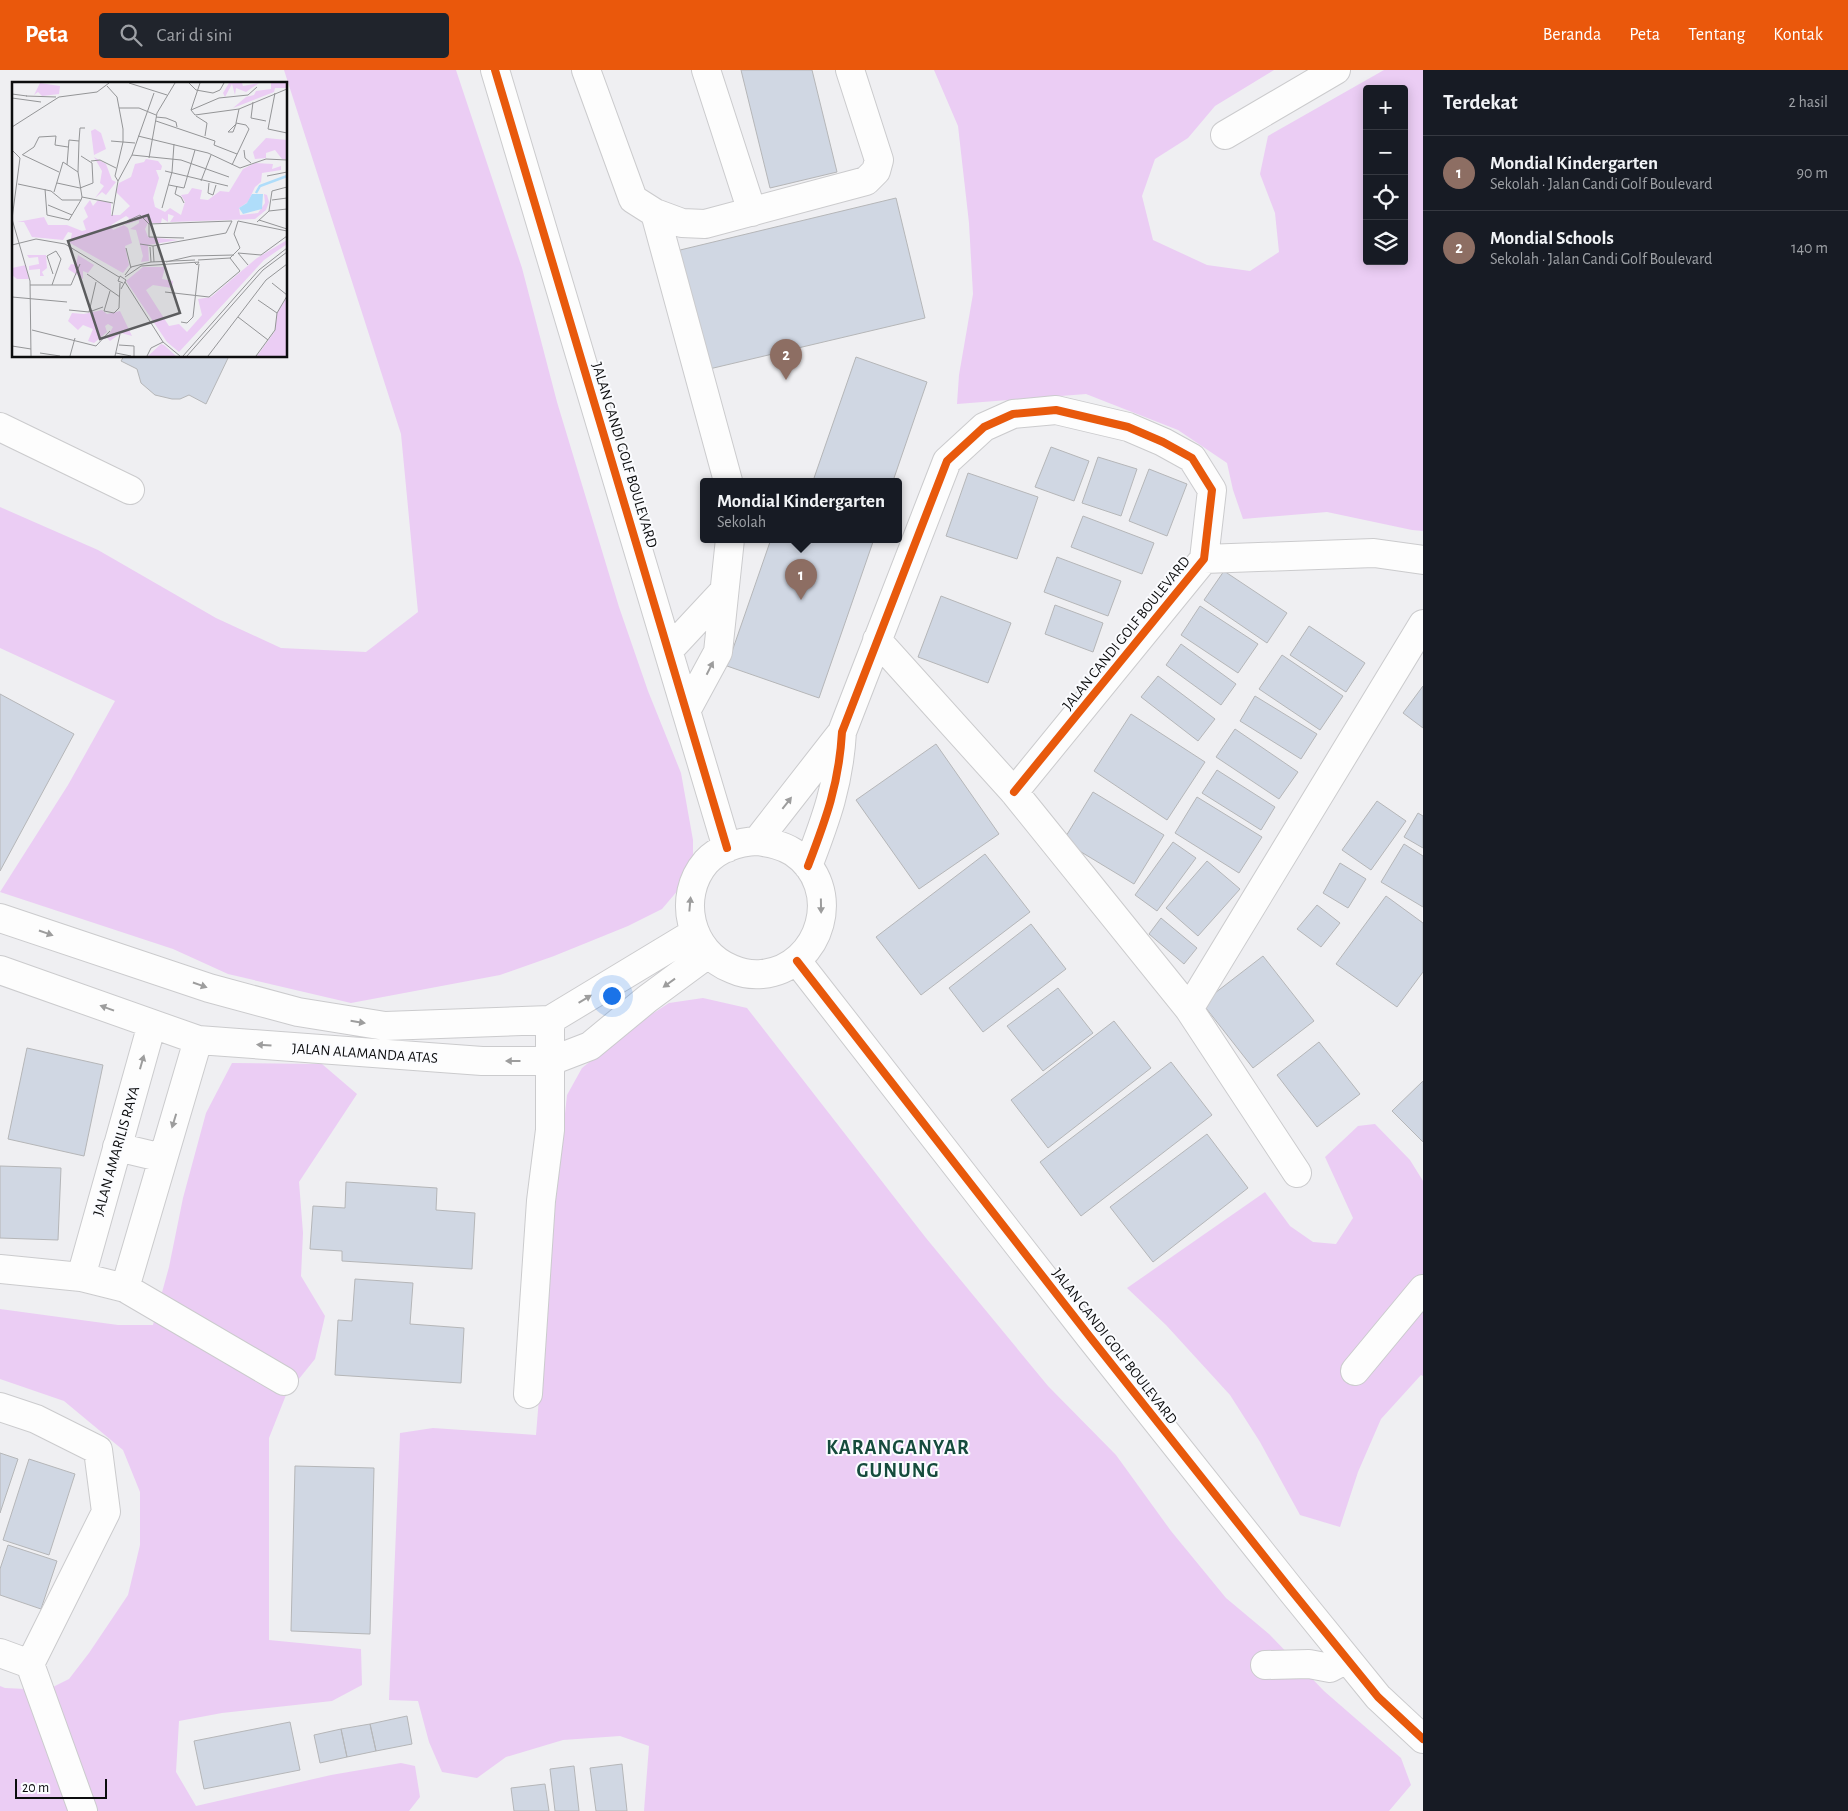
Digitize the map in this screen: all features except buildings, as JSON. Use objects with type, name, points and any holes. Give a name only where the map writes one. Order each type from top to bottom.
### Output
[{"type":"street","name":"JALAN CANDI GOLF BOULEVARD","points":[[495,70],[727,848]]},
{"type":"street","points":[[586,70],[634,198],[655,213],[682,223],[705,224],[866,181],[876,171],[879,160],[850,70]]},
{"type":"street","points":[[706,70],[752,212]]},
{"type":"street","points":[[1225,136],[1336,70]]},
{"type":"street","points":[[655,213],[727,478]]},
{"type":"street","name":"JALAN CANDI GOLF BOULEVARD","points":[[758,841],[842,732],[947,461],[984,427],[1013,414],[1056,410],[1128,427],[1163,442],[1192,458],[1212,490],[1204,558],[1014,792]]},
{"type":"street","points":[[0,427],[130,490]]},
{"type":"street","points":[[686,711],[718,652],[730,543]]},
{"type":"street","name":"JALAN CANDI GOLF BOULEVARD","points":[[1204,558],[1374,553],[1423,560]]},
{"type":"street","points":[[669,650],[724,591]]},
{"type":"street","points":[[1189,1009],[1423,624]]},
{"type":"street","points":[[877,640],[1014,792],[1189,1009],[1297,1173]]},
{"type":"street","name":"JALAN CANDI GOLF BOULEVARD","points":[[808,866],[830,809],[840,762],[842,732]]},
{"type":"street","points":[[758,841],[776,844],[794,853],[808,866],[818,884],[823,905],[820,926],[811,945],[796,960],[780,970],[761,974],[742,973],[723,966],[701,944],[688,909],[693,884],[706,862],[727,848],[742,842],[758,841]]},
{"type":"street","name":"JALAN ALAMANDA ATAS","points":[[0,918],[209,988],[298,1012],[385,1026],[550,1020],[701,944]]},
{"type":"street","name":"JALAN ALAMANDA ATAS","points":[[0,970],[198,1040],[482,1061],[551,1061],[590,1046],[647,999],[701,944]]},
{"type":"street","name":"JALAN CANDI GOLF BOULEVARD","points":[[796,960],[1096,1345],[1378,1697],[1423,1740]]},
{"type":"street","points":[[528,1394],[541,1202],[550,1130],[550,1020]]},
{"type":"street","name":"JALAN AMARILIS RAYA","points":[[81,1277],[152,1024]]},
{"type":"street","points":[[125,1288],[198,1040]]},
{"type":"street","points":[[117,1147],[163,1158]]},
{"type":"street","points":[[0,1269],[81,1277],[125,1288],[284,1381]]},
{"type":"street","points":[[1355,1371],[1423,1289]]},
{"type":"street","points":[[0,1407],[36,1419],[98,1450],[106,1512],[30,1664],[83,1811]]},
{"type":"street","points":[[0,1654],[30,1664]]},
{"type":"street","points":[[1265,1665],[1309,1664],[1330,1668],[1347,1658]]},
{"type":"shaded area","points":[[284,70],[456,70],[522,268],[557,402],[619,607],[648,691],[681,773],[693,840],[693,858],[685,882],[662,909],[628,926],[554,956],[500,975],[351,1003],[228,974],[173,949],[0,892],[68,785],[115,701],[0,648],[0,507],[98,550],[216,618],[281,648],[366,652],[418,612],[401,434]]},
{"type":"shaded area","points":[[934,70],[1274,70],[1215,106],[1188,138],[1155,159],[1142,196],[1153,240],[1207,265],[1250,271],[1279,252],[1275,213],[1260,174],[1268,136],[1384,70],[1423,70],[1423,531],[1327,512],[1243,519],[1233,490],[1227,463],[1178,430],[1086,394],[957,404],[959,375],[973,294],[969,223],[958,126]]},
{"type":"shaded area","points":[[703,998],[747,1008],[926,1238],[1048,1386],[1116,1455],[1171,1531],[1226,1598],[1269,1634],[1324,1691],[1401,1758],[1411,1785],[1389,1811],[644,1811],[649,1746],[620,1736],[563,1740],[506,1757],[477,1778],[442,1772],[429,1742],[418,1701],[389,1700],[400,1433],[433,1428],[536,1435],[553,1225],[567,1095],[582,1068],[638,1023],[669,1003]]},
{"type":"shaded area","points":[[232,1063],[322,1064],[357,1094],[299,1182],[303,1233],[301,1276],[325,1316],[315,1359],[286,1395],[269,1438],[269,1640],[361,1649],[362,1685],[332,1701],[222,1713],[179,1721],[176,1772],[196,1806],[331,1775],[401,1763],[415,1766],[420,1797],[409,1811],[0,1811],[0,1686],[5,1688],[47,1690],[69,1679],[89,1653],[128,1595],[140,1545],[140,1492],[123,1450],[64,1401],[0,1379],[0,1309],[118,1325],[153,1325],[169,1267],[183,1198],[206,1113]]},
{"type":"shaded area","points":[[1375,1124],[1410,1160],[1423,1181],[1423,1376],[1421,1375],[1381,1419],[1358,1472],[1340,1527],[1300,1515],[1260,1442],[1230,1395],[1166,1325],[1127,1288],[1265,1192],[1290,1226],[1313,1242],[1336,1244],[1353,1218],[1325,1157],[1358,1126]]},
{"type":"cycle path","points":[[495,70],[727,848]]},
{"type":"cycle path","points":[[808,866],[831,801],[838,768],[842,732],[947,461],[984,427],[1013,414],[1056,410],[1128,427],[1163,442],[1192,458],[1212,490],[1204,559],[1014,792]]},
{"type":"cycle path","points":[[797,961],[1090,1337],[1291,1590],[1378,1697],[1423,1739]]},
{"type":"place","name":"Mondial Schools","points":[[786,380]]},
{"type":"place","name":"Mondial Kindergarten","points":[[801,600]]},
{"type":"district","name":"KARANGANYAR GUNUNG","points":[[898,1458]]}]
